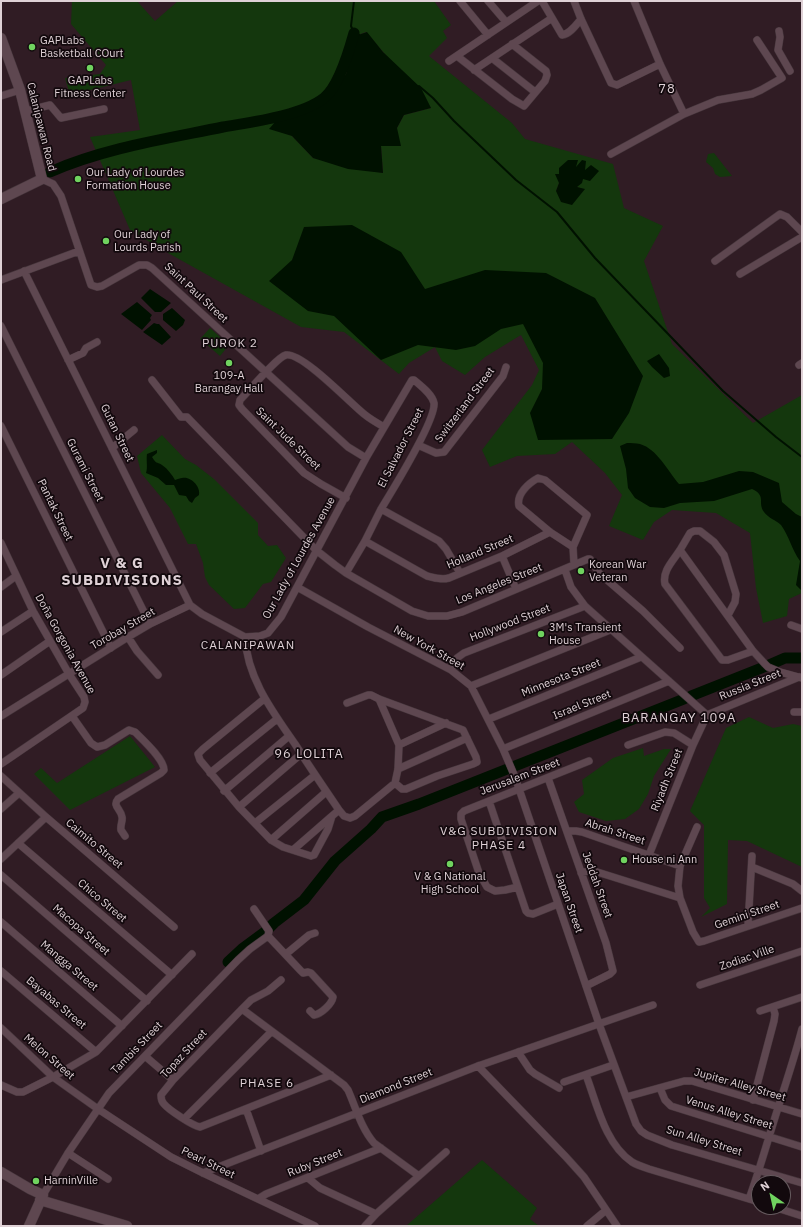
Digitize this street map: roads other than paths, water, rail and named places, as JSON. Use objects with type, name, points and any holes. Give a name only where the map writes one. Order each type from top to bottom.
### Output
[{"type":"street","points":[[460,1],[488,35]]},
{"type":"street","points":[[488,1],[506,22]]},
{"type":"street","points":[[449,61],[538,1]]},
{"type":"street","points":[[542,1],[563,36],[571,31],[581,20]]},
{"type":"street","points":[[574,1],[581,20],[612,84],[617,85],[660,64]]},
{"type":"street","points":[[634,1],[660,64],[684,114]]},
{"type":"street","points":[[474,70],[552,18]]},
{"type":"street","points":[[779,31],[780,36],[778,50],[790,71]]},
{"type":"street","name":"Calanipawan Road","points":[[1,38],[20,90],[42,179],[1,199]]},
{"type":"street","points":[[611,154],[684,114],[718,100],[761,90],[782,78],[757,40]]},
{"type":"street","points":[[457,56],[522,106],[526,104],[545,81],[547,73],[512,44]]},
{"type":"street","points":[[492,58],[535,92]]},
{"type":"street","points":[[1,96],[20,90]]},
{"type":"street","points":[[26,112],[50,105],[61,118],[104,109]]},
{"type":"street","name":"Saint Paul Street","points":[[42,179],[53,184],[61,196],[89,282],[94,287],[102,286],[139,265],[147,264],[348,447],[366,458]]},
{"type":"street","points":[[715,261],[780,214],[787,217],[802,232]]},
{"type":"street","points":[[740,274],[802,237]]},
{"type":"street","points":[[1,280],[79,251]]},
{"type":"street","name":"Gutan Street","points":[[24,271],[190,605]]},
{"type":"street","name":"Gurami Street","points":[[1,326],[150,624]]},
{"type":"street","points":[[68,360],[83,353],[86,348],[97,342]]},
{"type":"street","name":"Saint Jude Street","points":[[346,498],[304,473],[240,407],[240,400],[265,372],[285,355],[298,359],[321,375],[364,414],[384,427]]},
{"type":"street","name":"Switzerland Street","points":[[418,445],[436,452],[444,452],[503,376],[506,368]]},
{"type":"street","name":"Los Angeles Street","points":[[152,380],[181,417],[186,417],[316,550],[346,573],[412,611],[428,616],[447,616],[462,612],[565,570],[574,564]]},
{"type":"street","name":"El Salvador Street","points":[[346,573],[430,421],[434,406],[431,397],[414,380]]},
{"type":"street","name":"Our Lady of Lourdes Avenue","points":[[245,637],[260,636],[270,632],[281,617],[316,550],[346,498],[366,458],[414,380]]},
{"type":"street","name":"Pantak Street","points":[[1,426],[111,648]]},
{"type":"street","points":[[112,448],[134,430]]},
{"type":"street","points":[[573,547],[550,532],[519,506],[518,500],[520,495],[538,478],[545,480],[587,515],[573,547],[574,564],[590,559],[598,573],[603,578],[638,607],[680,648]]},
{"type":"street","points":[[382,509],[439,541],[446,549],[460,573]]},
{"type":"street","points":[[728,615],[735,602],[736,594],[724,555],[714,542],[700,531],[694,531],[690,533],[665,572],[665,584],[722,660],[728,660],[753,651]]},
{"type":"street","name":"Holland Street","points":[[365,541],[427,576],[443,579],[502,556],[550,532]]},
{"type":"street","name":"Doña Gorgonia Avenue","points":[[1,544],[50,642],[84,697],[85,702],[84,708],[1,764]]},
{"type":"street","points":[[680,550],[753,651],[768,667],[800,677]]},
{"type":"street","points":[[502,556],[516,589]]},
{"type":"street","points":[[565,570],[571,587],[584,606],[707,715]]},
{"type":"street","points":[[1,587],[16,576]]},
{"type":"street","name":"New York Street","points":[[297,587],[368,627],[451,670],[471,686],[512,767],[519,789]]},
{"type":"street","points":[[190,605],[202,614],[245,637],[252,670],[264,699],[339,810],[344,816],[350,818],[356,816],[395,783],[398,769],[399,745],[379,699]]},
{"type":"street","name":"Torobay Street","points":[[1,716],[150,624],[190,605]]},
{"type":"street","name":"Hollywood Street","points":[[451,670],[457,658],[464,653],[584,606]]},
{"type":"street","points":[[1,632],[33,610]]},
{"type":"street","points":[[791,625],[802,629]]},
{"type":"street","points":[[471,686],[610,630]]},
{"type":"street","points":[[128,637],[137,651],[158,675]]},
{"type":"street","points":[[1,675],[50,642]]},
{"type":"street","name":"Minnesota Street","points":[[489,719],[641,657]]},
{"type":"street","points":[[780,672],[782,679],[780,685]]},
{"type":"street","name":"Russia Street","points":[[707,715],[800,677]]},
{"type":"street","name":"Israel Street","points":[[503,749],[669,681]]},
{"type":"street","points":[[347,703],[371,695],[463,730],[477,762],[406,789],[402,789],[395,783]]},
{"type":"street","points":[[264,699],[198,754],[200,760],[224,791],[254,823],[278,845],[311,856],[314,855],[317,852],[332,816]]},
{"type":"street","name":"Riyadh Street","points":[[648,855],[693,745],[707,715]]},
{"type":"street","points":[[72,716],[91,743],[97,747],[105,745],[129,730],[135,732],[160,760],[164,767],[164,770],[161,773],[118,799],[116,802],[122,817],[121,830],[125,836]]},
{"type":"street","points":[[210,774],[277,719]]},
{"type":"street","points":[[399,745],[446,723]]},
{"type":"street","points":[[628,745],[665,732],[674,733],[693,745]]},
{"type":"street","points":[[224,791],[290,736]]},
{"type":"street","points":[[398,769],[467,738]]},
{"type":"street","points":[[239,807],[301,754]]},
{"type":"street","name":"Jerusalem Street","points":[[518,887],[495,891],[487,887],[479,873],[461,819],[461,814],[464,811],[589,761]]},
{"type":"street","points":[[254,823],[314,774]]},
{"type":"street","name":"Caimito Street","points":[[1,776],[46,817],[174,926]]},
{"type":"street","name":"Jeddah Street","points":[[548,778],[606,943],[613,971],[586,986]]},
{"type":"street","name":"Japan Street","points":[[519,789],[599,1024]]},
{"type":"street","points":[[271,840],[326,792]]},
{"type":"street","points":[[1,809],[19,793]]},
{"type":"street","points":[[489,801],[528,913],[533,914],[558,904]]},
{"type":"street","points":[[292,850],[339,810]]},
{"type":"street","points":[[1,859],[46,817]]},
{"type":"street","points":[[581,872],[594,871],[680,898],[678,886],[680,866],[696,827]]},
{"type":"street","name":"Abrah Street","points":[[566,831],[582,832],[680,866]]},
{"type":"street","name":"Chico Street","points":[[18,843],[172,975]]},
{"type":"street","points":[[748,925],[752,856]]},
{"type":"street","points":[[752,867],[793,884],[802,891]]},
{"type":"street","name":"Macopa Street","points":[[1,875],[147,1001]]},
{"type":"street","name":"Gemini Street","points":[[680,898],[693,932],[699,942],[802,908]]},
{"type":"street","points":[[254,909],[269,931],[268,936],[302,973],[311,973],[333,997],[332,1002],[318,1014],[314,1015],[310,1011]]},
{"type":"street","name":"Mangga Street","points":[[1,922],[122,1026]]},
{"type":"street","points":[[286,954],[309,935],[315,933]]},
{"type":"street","name":"Tambis Street","points":[[41,1197],[68,1153],[109,1093],[238,960],[268,936]]},
{"type":"street","name":"Zodiac Ville","points":[[700,985],[802,951]]},
{"type":"street","points":[[1,1085],[10,1090],[23,1092],[53,1077],[96,1052],[192,954]]},
{"type":"street","name":"Bayabas Street","points":[[1,971],[96,1052]]},
{"type":"street","name":"Topaz Street","points":[[281,980],[268,991],[251,1000],[173,1080],[161,1095],[163,1104],[196,1127],[200,1127],[331,1075]]},
{"type":"street","points":[[760,1011],[802,997]]},
{"type":"street","name":"Diamond Street","points":[[202,1173],[358,1114],[478,1066],[653,1005]]},
{"type":"street","points":[[754,1100],[774,1021],[773,1007]]},
{"type":"street","points":[[242,1009],[344,1085],[348,1090],[369,1137],[374,1143],[419,1176]]},
{"type":"street","name":"Sun Alley Street","points":[[599,1024],[636,1124],[641,1131],[672,1145],[802,1183]]},
{"type":"street","name":"Melon Street","points":[[1,1028],[53,1077],[98,1109]]},
{"type":"street","points":[[586,1075],[607,1131],[616,1147],[633,1163],[749,1199],[760,1170],[802,1029]]},
{"type":"street","points":[[184,1119],[271,1032]]},
{"type":"street","points":[[518,1052],[535,1074],[559,1088]]},
{"type":"street","points":[[145,1056],[173,1080]]},
{"type":"street","points":[[564,1082],[613,1064]]},
{"type":"street","points":[[478,1066],[584,1177],[605,1211],[617,1226]]},
{"type":"street","name":"Jupiter Alley Street","points":[[626,1098],[684,1081],[692,1081],[802,1114]]},
{"type":"street","name":"Venus Alley Street","points":[[660,1088],[665,1100],[671,1106],[802,1147]]},
{"type":"street","name":"Pearl Street","points":[[98,1109],[171,1157],[315,1226]]},
{"type":"street","points":[[246,1109],[261,1151]]},
{"type":"street","name":"Ruby Street","points":[[258,1199],[266,1194],[381,1148]]},
{"type":"street","points":[[365,1226],[376,1214],[446,1152]]},
{"type":"street","points":[[68,1153],[108,1179]]},
{"type":"street","points":[[1,1172],[41,1197],[127,1226]]},
{"type":"street","points":[[308,1178],[320,1188],[376,1214]]},
{"type":"street","points":[[29,1226],[41,1197]]},
{"type":"street","points":[[587,1226],[605,1211]]},
{"type":"street","points":[[791,1212],[802,1216]]},
{"type":"waterway","points":[[354,1],[351,26],[354,33],[359,35]]},
{"type":"waterway","points":[[50,172],[114,150],[289,114],[314,104],[324,98],[339,77],[354,33]]},
{"type":"waterway","points":[[419,86],[516,180],[557,212],[595,258],[723,391],[776,437],[802,457]]},
{"type":"waterway","points":[[769,665],[785,658],[802,658]]},
{"type":"waterway","points":[[691,696],[764,667]]},
{"type":"waterway","points":[[228,962],[242,949],[304,900],[335,861],[371,829],[382,817],[419,804],[684,699]]},
{"type":"place","name":"GAPLabs Basketball COurt","points":[[32,47]]},
{"type":"place","name":"GAPLabs Fitness Center","points":[[90,68]]},
{"type":"place","name":"Our Lady of Lourdes Formation House","points":[[78,179]]},
{"type":"place","name":"Our Lady of Lourds Parish","points":[[106,241]]},
{"type":"place","name":"109-A Barangay Hall","points":[[229,363]]},
{"type":"place","name":"Korean War Veteran","points":[[581,571]]},
{"type":"place","name":"3M's Transient House","points":[[541,634]]},
{"type":"place","name":"House ni Ann","points":[[624,860]]},
{"type":"place","name":"V & G National High School","points":[[450,864]]},
{"type":"place","name":"HarninVille","points":[[36,1181]]},
{"type":"district","name":"78","points":[[667,89]]},
{"type":"district","name":"PUROK 2","points":[[230,344]]},
{"type":"district","name":"V & G SUBDIVISIONS","points":[[122,572]]},
{"type":"district","name":"CALANIPAWAN","points":[[248,646]]},
{"type":"district","name":"BARANGAY 109A","points":[[679,718]]},
{"type":"district","name":"96 LOLITA","points":[[309,754]]},
{"type":"district","name":"V&G SUBDIVISION PHASE 4","points":[[499,839]]},
{"type":"district","name":"PHASE 6","points":[[267,1084]]}]
